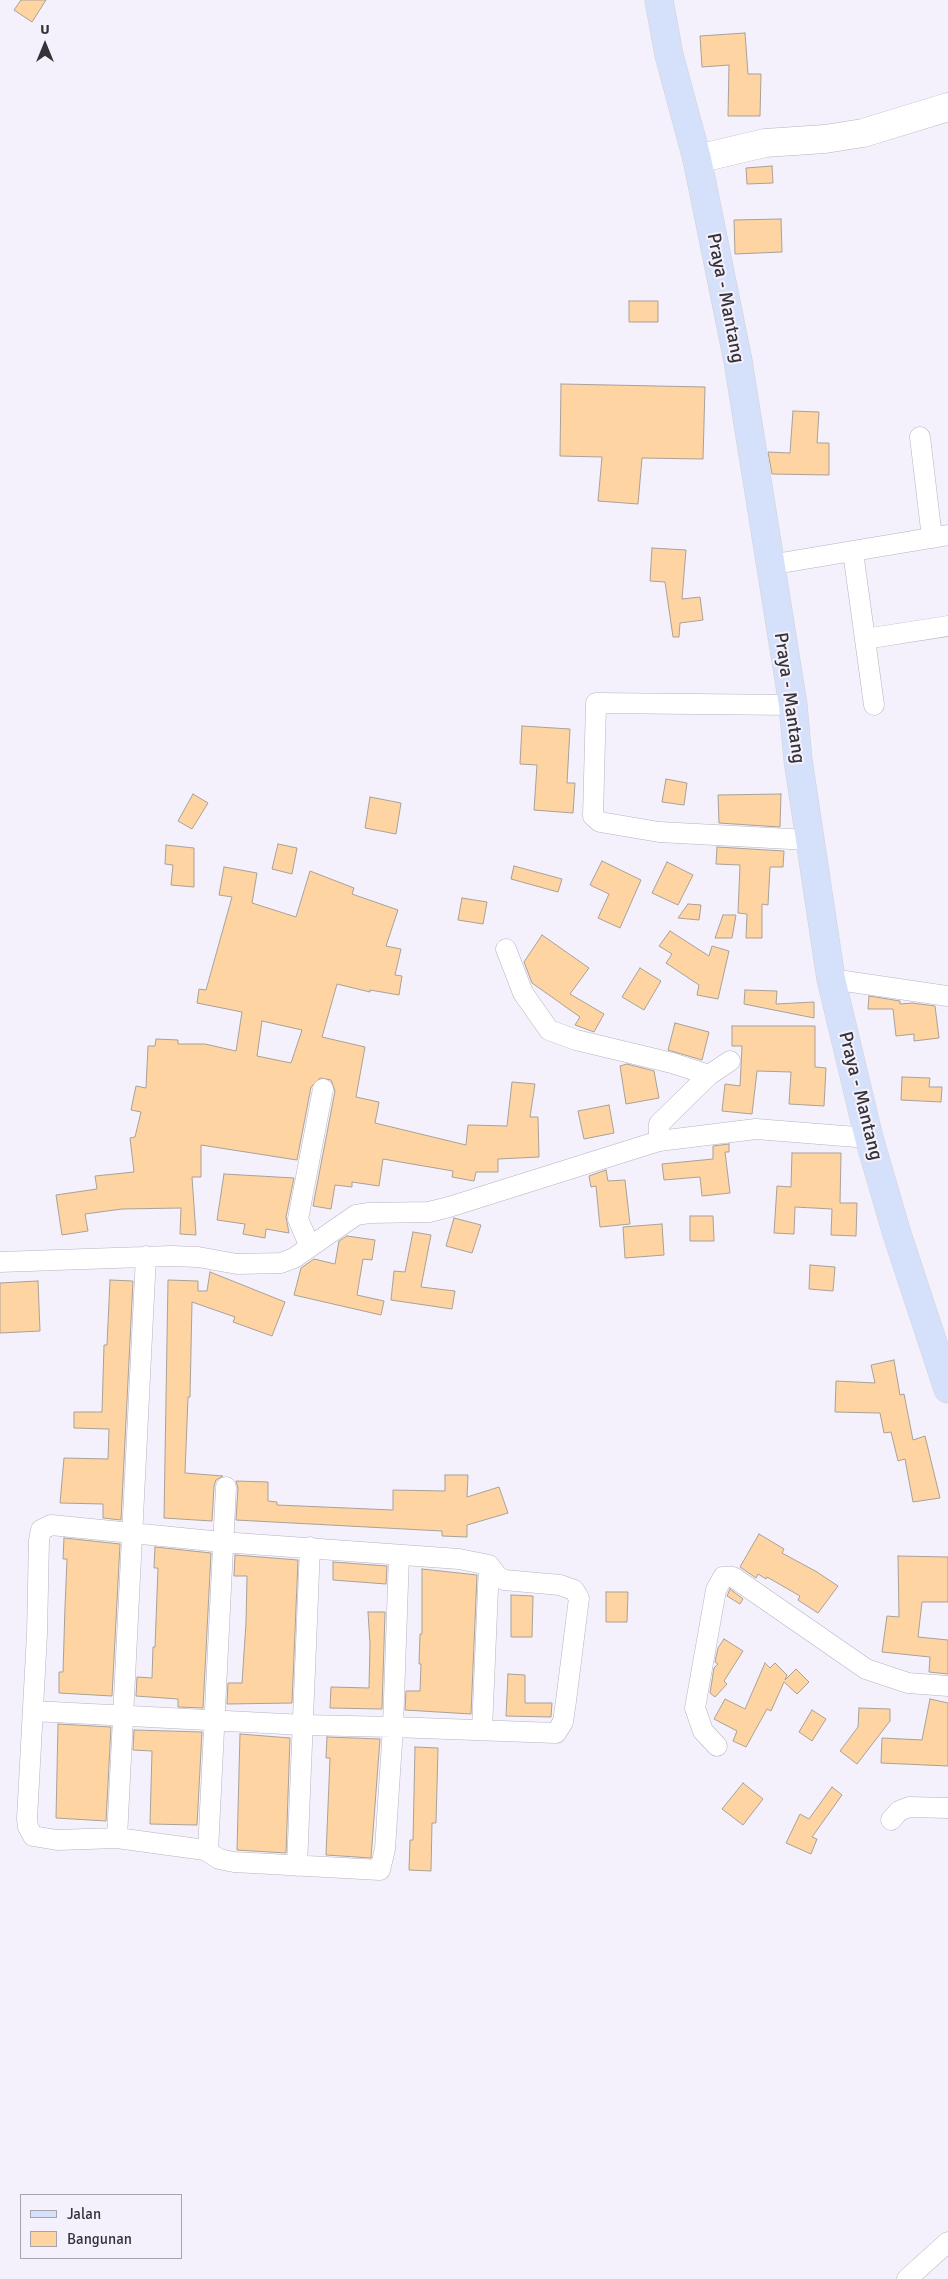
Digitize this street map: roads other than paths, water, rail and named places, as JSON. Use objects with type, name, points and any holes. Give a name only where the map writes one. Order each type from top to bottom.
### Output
[{"type":"main road","name":"Praya - Mantang","points":[[659,0],[669,55],[698,159],[738,361],[769,565],[793,705],[798,760],[809,840],[831,979],[869,1138],[897,1234],[948,1389]]},
{"type":"street","points":[[698,159],[765,143],[825,139],[863,133],[948,107]]},
{"type":"street","points":[[769,565],[940,537],[920,437]]},
{"type":"street","points":[[853,552],[874,705]]},
{"type":"street","points":[[865,640],[948,626]]},
{"type":"street","points":[[793,705],[596,703],[593,816],[600,822],[659,832],[809,840]]},
{"type":"street","points":[[506,949],[523,993],[550,1030],[576,1040],[672,1063],[709,1075]]},
{"type":"street","points":[[831,979],[948,996]]},
{"type":"street","points":[[658,1141],[659,1124],[709,1075],[730,1061]]},
{"type":"street","points":[[310,1247],[298,1219],[323,1089]]},
{"type":"street","points":[[0,1262],[146,1256],[198,1257],[237,1264],[266,1265],[288,1260],[356,1215],[369,1212],[428,1212],[449,1207],[658,1141],[756,1129],[869,1138]]},
{"type":"street","points":[[117,1838],[146,1256]]},
{"type":"street","points":[[208,1851],[226,1487]]},
{"type":"street","points":[[33,1711],[304,1725],[393,1727],[558,1732],[566,1701],[578,1598],[574,1590],[560,1585],[502,1580],[489,1565],[459,1559],[222,1542],[51,1525],[41,1530],[39,1540],[27,1820],[30,1833],[46,1840],[117,1838],[208,1851],[216,1858],[226,1861],[376,1871],[382,1867],[386,1849],[393,1727],[399,1555]]},
{"type":"street","points":[[297,1866],[310,1547]]},
{"type":"street","points":[[482,1730],[489,1565]]},
{"type":"street","points":[[717,1746],[703,1732],[695,1708],[716,1590],[723,1577],[733,1577],[872,1672],[908,1683],[948,1686]]},
{"type":"street","points":[[891,1820],[899,1811],[909,1807],[948,1808]]},
{"type":"street","points":[[907,2279],[948,2242]]}]
